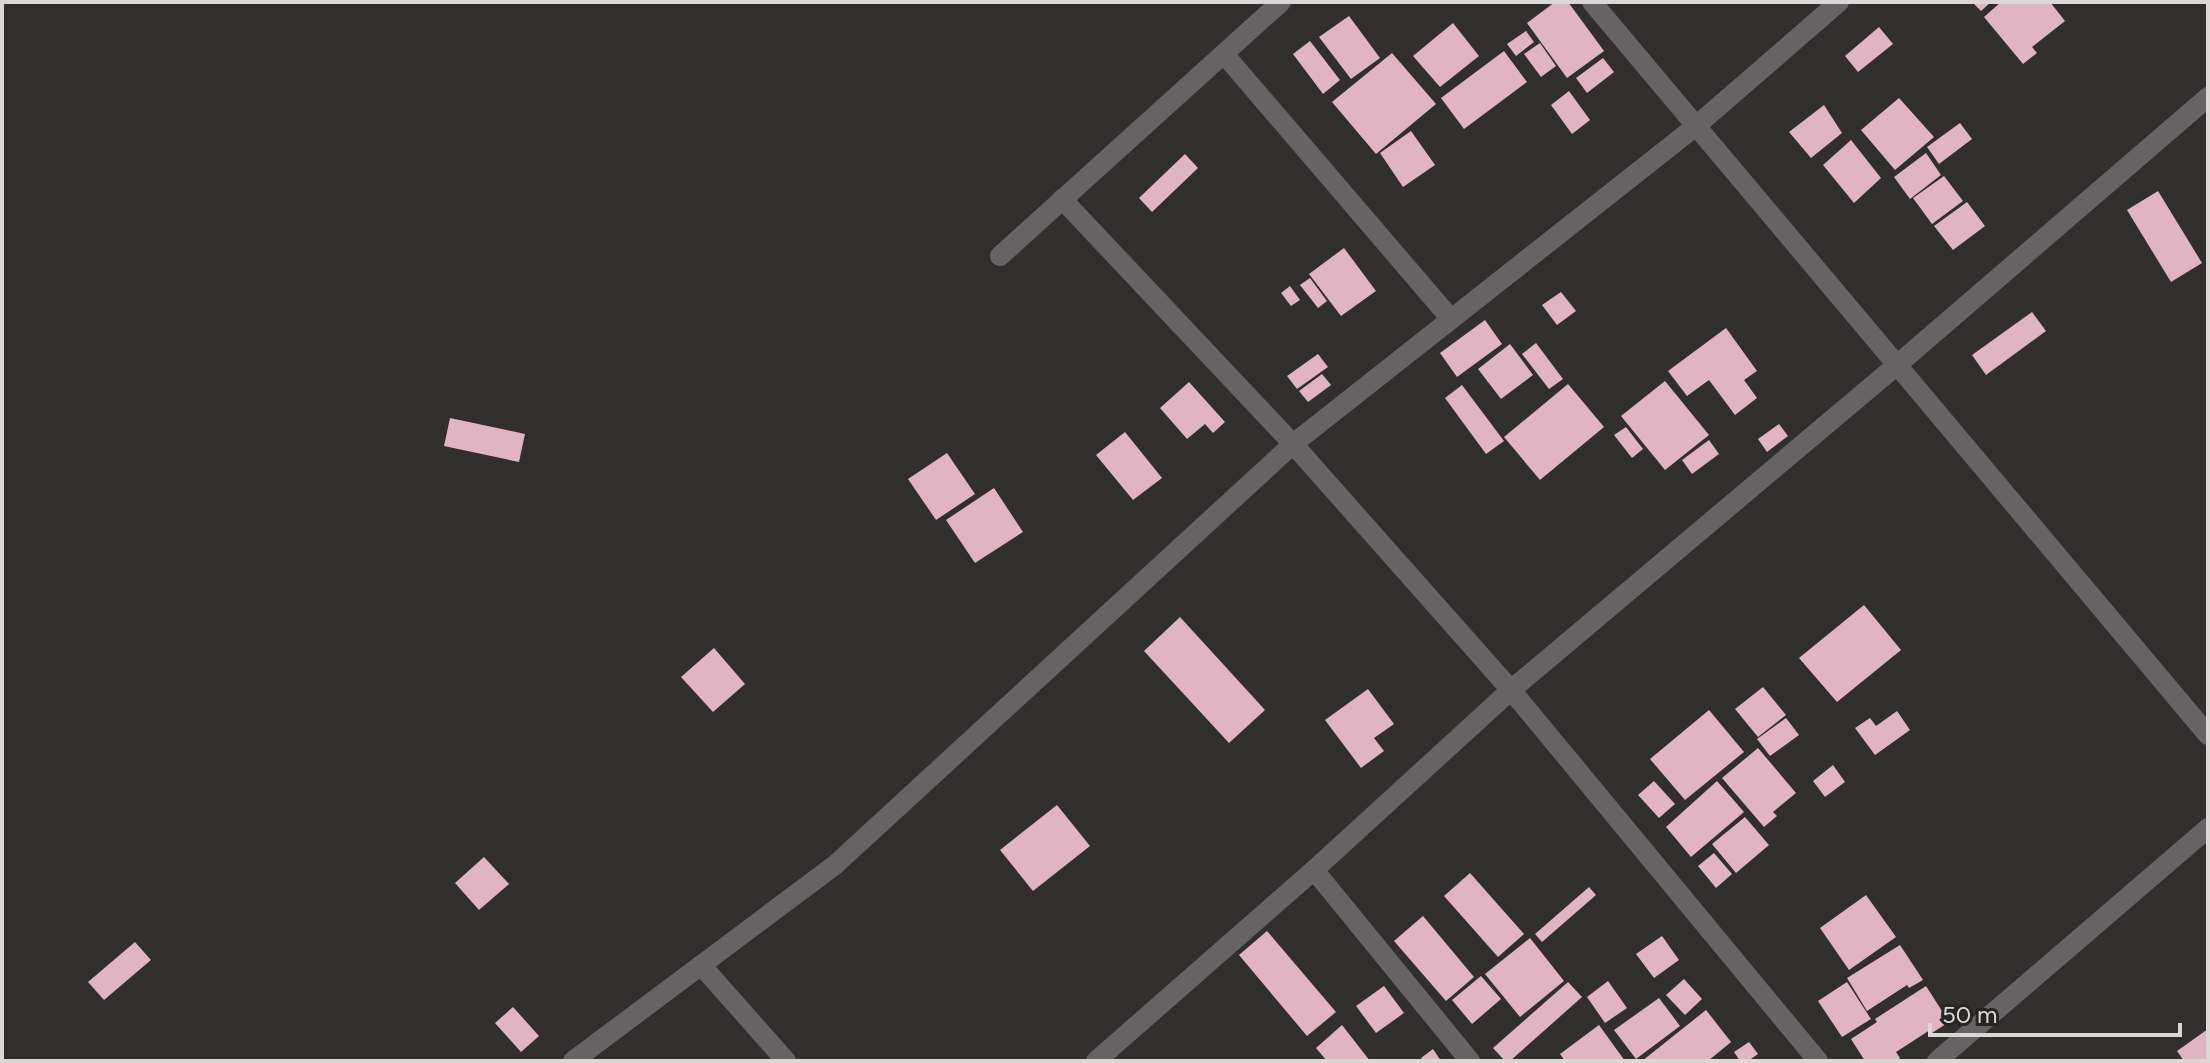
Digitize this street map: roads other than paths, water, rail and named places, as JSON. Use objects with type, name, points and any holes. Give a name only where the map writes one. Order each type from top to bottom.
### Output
[{"type":"street","points":[[1000,256],[1281,2]]},
{"type":"street","points":[[1592,2],[2208,735]]},
{"type":"street","points":[[573,1061],[835,865],[1293,444],[1696,126],[1839,2]]},
{"type":"street","points":[[1224,54],[1451,319]]},
{"type":"street","points":[[1096,1061],[1314,870],[1511,690],[1897,365],[2208,97]]},
{"type":"street","points":[[1062,199],[1293,444],[1511,690],[1818,1061]]},
{"type":"street","points":[[1937,1061],[2208,828]]},
{"type":"street","points":[[1314,870],[1470,1061]]},
{"type":"street","points":[[701,965],[786,1061]]}]
